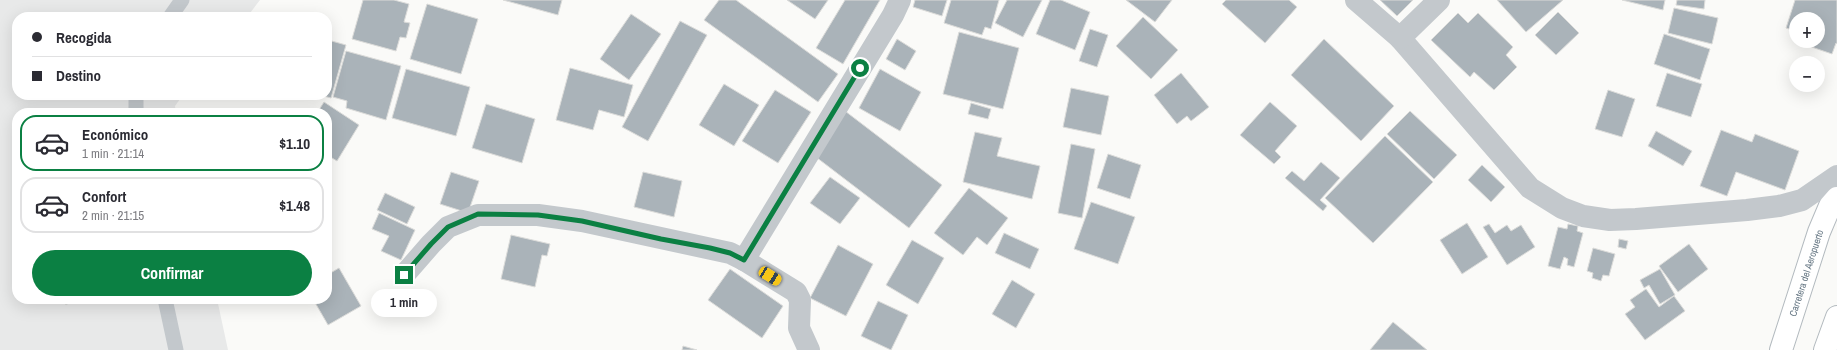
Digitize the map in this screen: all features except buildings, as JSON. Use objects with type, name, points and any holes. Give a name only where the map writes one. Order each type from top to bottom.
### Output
[{"type":"main road","name":"Carretera del Aeropuerto","points":[[1781,350],[1819,232],[1830,206],[1837,198]]},
{"type":"main road","points":[[1825,350],[1837,317]]},
{"type":"street","points":[[744,260],[893,15],[900,0]]},
{"type":"street","points":[[1356,0],[1400,38],[1530,188],[1562,208],[1583,216],[1610,220],[1636,219],[1779,206],[1802,200],[1837,176]]},
{"type":"street","points":[[1400,38],[1439,0]]},
{"type":"street","points":[[404,275],[448,227],[478,214],[538,215],[582,221],[661,239],[710,248],[730,253],[744,260],[796,292],[800,300],[799,328],[809,350]]},
{"type":"lane","points":[[174,12],[182,0]]},
{"type":"lane","points":[[166,304],[176,350]]},
{"type":"shaded area","points":[[0,0],[260,0],[251,12],[12,12],[12,100],[179,100],[175,108],[12,108],[12,304],[218,304],[228,350],[0,350]]},
{"type":"route","points":[[404,275],[448,227],[478,214],[538,215],[582,221],[661,239],[710,248],[730,253],[744,260],[860,68]]}]
